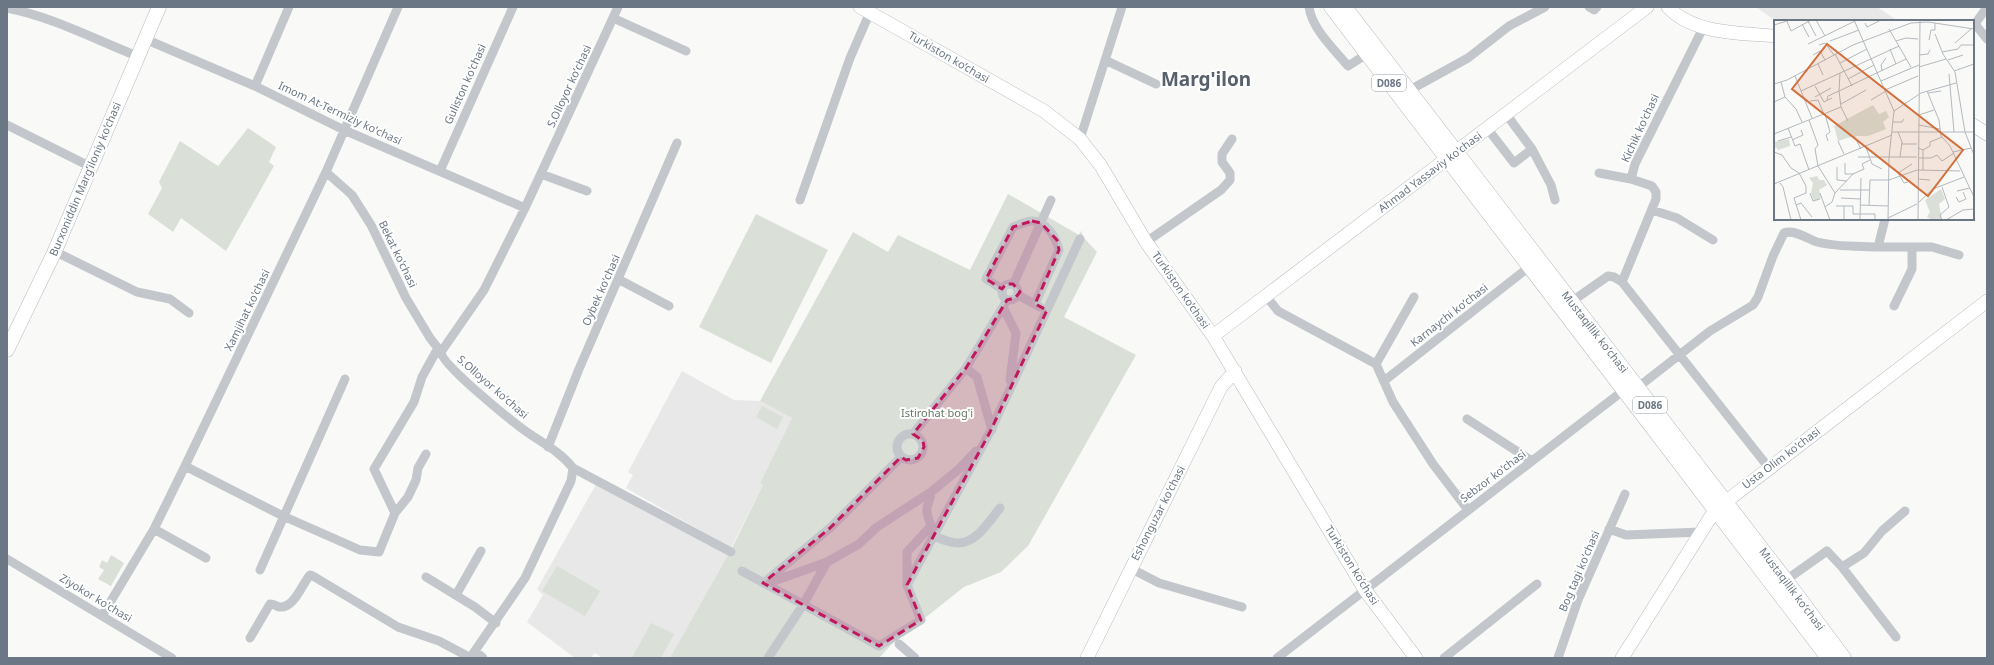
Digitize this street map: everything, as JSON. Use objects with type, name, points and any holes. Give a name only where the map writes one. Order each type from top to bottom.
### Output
[{"type":"main road","name":"Burxoniddin Marg’iloniy ko’chasi","points":[[7,350],[54,251],[159,7]]},
{"type":"main road","name":"Mustaqillik koʻchasi","points":[[1331,7],[1367,54],[1572,302],[1631,389]]},
{"type":"main road","name":"Mustaqillik koʻchasi","points":[[1345,7],[1408,91],[1451,156],[1529,267],[1631,389],[1720,506],[1828,658]]},
{"type":"main road","name":"Ahmad Yassaviy ko'chasi","points":[[1214,336],[1647,7]]},
{"type":"main road","points":[[1668,7],[1681,18],[1703,28],[1774,36]]},
{"type":"main road","name":"Turkiston ko’chasi","points":[[865,10],[1044,111],[1080,139],[1101,166],[1146,242],[1214,336],[1366,590],[1416,658]]},
{"type":"main road","points":[[1974,126],[1987,134]]},
{"type":"main road","name":"Usta Olim ko'chasi","points":[[1622,658],[1701,532],[1720,506],[1987,301]]},
{"type":"main road","name":"Eshonguzar ko'chasi","points":[[1087,658],[1130,568],[1221,387],[1235,370]]},
{"type":"main road","name":"Mustaqillik koʻchasi","points":[[1720,506],[1786,580],[1844,658]]},
{"type":"street","points":[[255,86],[290,7]]},
{"type":"street","name":"Xamjihat ko'chasi","points":[[102,616],[154,529],[185,466],[326,172],[398,7]]},
{"type":"street","name":"Guliston ko'chasi","points":[[440,171],[513,7]]},
{"type":"street","name":"S.Olloyor koʻchasi","points":[[618,7],[525,208],[484,290],[439,350],[444,359],[458,374],[520,427],[566,459],[573,468],[731,552]]},
{"type":"street","points":[[1309,7],[1310,14],[1325,38],[1348,66],[1367,54]]},
{"type":"street","points":[[1408,91],[1468,58],[1509,26],[1545,7]]},
{"type":"street","points":[[1589,7],[1594,10],[1597,7]]},
{"type":"street","points":[[1987,7],[1974,26],[1987,39]]},
{"type":"street","points":[[7,8],[65,25],[137,56]]},
{"type":"street","points":[[1080,139],[1120,8]]},
{"type":"street","points":[[800,200],[865,10]]},
{"type":"street","points":[[613,18],[686,51]]},
{"type":"street","name":"Kichik ko'chasi","points":[[1622,282],[1652,210],[1656,196],[1654,188],[1631,179],[1645,144],[1703,28]]},
{"type":"street","name":"Imom At-Termiziy koʻchasi","points":[[145,39],[255,86],[344,130],[525,208]]},
{"type":"street","points":[[1104,60],[1156,84]]},
{"type":"street","points":[[1506,114],[1532,149],[1551,185],[1555,200]]},
{"type":"street","points":[[7,124],[91,167]]},
{"type":"street","points":[[1487,128],[1514,163],[1532,149]]},
{"type":"street","points":[[1146,242],[1221,190],[1230,180],[1230,173],[1222,162],[1222,154],[1232,139]]},
{"type":"street","name":"Oybek koʻchasi","points":[[548,446],[579,369],[677,143]]},
{"type":"street","name":"Bekat ko'chasi","points":[[326,172],[352,195],[371,225],[406,298],[439,350]]},
{"type":"street","points":[[1598,173],[1631,179]]},
{"type":"street","points":[[541,174],[588,191]]},
{"type":"street","points":[[1013,285],[1051,200]]},
{"type":"street","points":[[1652,210],[1677,218],[1712,240]]},
{"type":"street","points":[[1878,247],[1885,220]]},
{"type":"street","points":[[1009,391],[1016,333],[1005,304],[1002,289],[986,279],[1013,227],[1032,221],[1041,223],[1049,229],[1057,240],[1059,250],[1035,304]]},
{"type":"street","points":[[1631,389],[1728,319],[1753,305],[1758,297],[1773,256],[1784,233],[1791,232],[1817,242],[1827,244],[1912,248],[1932,247],[1959,255]]},
{"type":"street","points":[[907,586],[991,432],[1080,239]]},
{"type":"street","points":[[1894,306],[1912,269],[1912,248]]},
{"type":"street","points":[[54,251],[137,292],[170,299],[189,312]]},
{"type":"street","name":"Karnaychi koʻchasi","points":[[1384,382],[1529,267]]},
{"type":"street","points":[[1572,302],[1608,276],[1614,276],[1622,282],[1769,468]]},
{"type":"street","points":[[618,279],[669,306]]},
{"type":"street","points":[[1002,289],[1008,284],[1013,285],[1017,288],[1018,295]]},
{"type":"street","points":[[1018,295],[1046,310]]},
{"type":"street","points":[[913,434],[966,368],[1005,304],[1018,295]]},
{"type":"street","points":[[1266,296],[1278,311],[1376,364],[1393,402],[1433,464],[1468,510]]},
{"type":"street","points":[[1376,364],[1414,297]]},
{"type":"street","points":[[395,513],[374,470],[414,402],[422,377],[439,350]]},
{"type":"street","points":[[966,368],[977,377],[991,432]]},
{"type":"street","points":[[260,570],[345,379]]},
{"type":"street","name":"Sebzor ko'chasi","points":[[1277,658],[1532,461],[1631,389]]},
{"type":"street","points":[[1467,419],[1532,461]]},
{"type":"street","points":[[766,581],[774,581],[827,562],[859,544],[877,527],[931,492],[959,469],[991,432]]},
{"type":"street","points":[[914,433],[913,434],[923,441],[924,447],[922,453],[918,458],[912,460],[901,457],[896,446],[898,440],[902,435],[914,433]]},
{"type":"street","points":[[185,466],[283,516],[360,550],[379,552],[395,513],[408,497],[416,480],[418,468],[426,454]]},
{"type":"street","points":[[766,581],[830,528],[901,457]]},
{"type":"street","points":[[472,656],[496,623],[525,578],[571,481],[573,468]]},
{"type":"street","points":[[931,492],[926,510],[934,536]]},
{"type":"street","name":"Bog tagi koʻchasi","points":[[1558,658],[1578,600],[1625,494]]},
{"type":"street","points":[[934,536],[958,543],[975,537],[1000,508]]},
{"type":"street","points":[[1842,567],[1864,553],[1882,531],[1905,511]]},
{"type":"street","points":[[742,571],[766,581],[803,605],[879,646],[921,620],[907,586],[907,552],[930,527]]},
{"type":"street","points":[[154,529],[206,558]]},
{"type":"street","points":[[1609,529],[1626,535],[1701,532]]},
{"type":"street","points":[[456,595],[481,551]]},
{"type":"street","points":[[1786,580],[1826,551],[1842,567],[1896,637]]},
{"type":"street","name":"Ziyokor ko'chasi","points":[[7,559],[172,658]]},
{"type":"street","points":[[768,658],[803,605],[827,562]]},
{"type":"street","points":[[1130,568],[1159,583],[1242,607]]},
{"type":"street","points":[[250,638],[270,604],[280,607],[286,606],[294,599],[310,575],[398,627],[439,641],[472,656],[483,658]]},
{"type":"street","points":[[426,577],[456,595],[496,623]]},
{"type":"street","points":[[1444,658],[1537,584]]},
{"type":"street","points":[[899,644],[915,658]]},
{"type":"highlighted area","points":[[1032,221],[1041,223],[1057,240],[1059,250],[1035,304],[1047,310],[990,432],[907,585],[921,620],[879,646],[763,583],[830,528],[901,457],[906,460],[918,458],[924,447],[923,441],[913,434],[966,368],[1007,300],[1015,298],[1020,292],[1013,284],[1006,284],[1002,289],[986,279],[1013,227]]},
{"type":"shaded area","points":[[1756,7],[1877,7],[1896,20],[1801,20],[1775,20]]},
{"type":"shaded area","points":[[682,371],[734,400],[760,401],[792,418],[760,483],[763,485],[731,548],[626,488],[633,475],[628,472]]},
{"type":"shaded area","points":[[598,481],[730,556],[672,658],[603,658],[595,653],[590,658],[575,658],[527,622],[543,595],[537,589]]},
{"type":"green space","points":[[248,128],[276,147],[269,162],[274,166],[226,251],[181,218],[173,232],[148,214],[162,188],[159,182],[180,141],[218,166]]},
{"type":"green space","name":"Istirohat bog'i","points":[[1008,194],[1079,235],[1081,231],[1084,238],[1097,252],[1064,317],[1136,355],[1028,546],[1001,572],[964,587],[892,644],[879,658],[670,658],[730,552],[763,485],[760,483],[792,418],[760,401],[853,232],[888,252],[898,235],[970,270]]},
{"type":"green space","points":[[756,214],[828,250],[771,363],[699,327]]},
{"type":"green space","points":[[762,406],[783,417],[777,429],[756,417]]},
{"type":"green space","points":[[111,555],[124,563],[111,586],[98,579],[104,570],[99,567],[102,560],[107,563]]},
{"type":"green space","points":[[557,566],[600,591],[585,616],[542,591]]},
{"type":"green space","points":[[651,623],[674,634],[661,658],[632,658]]},
{"type":"district","name":"Marg'ilon","points":[[1206,79]]}]
